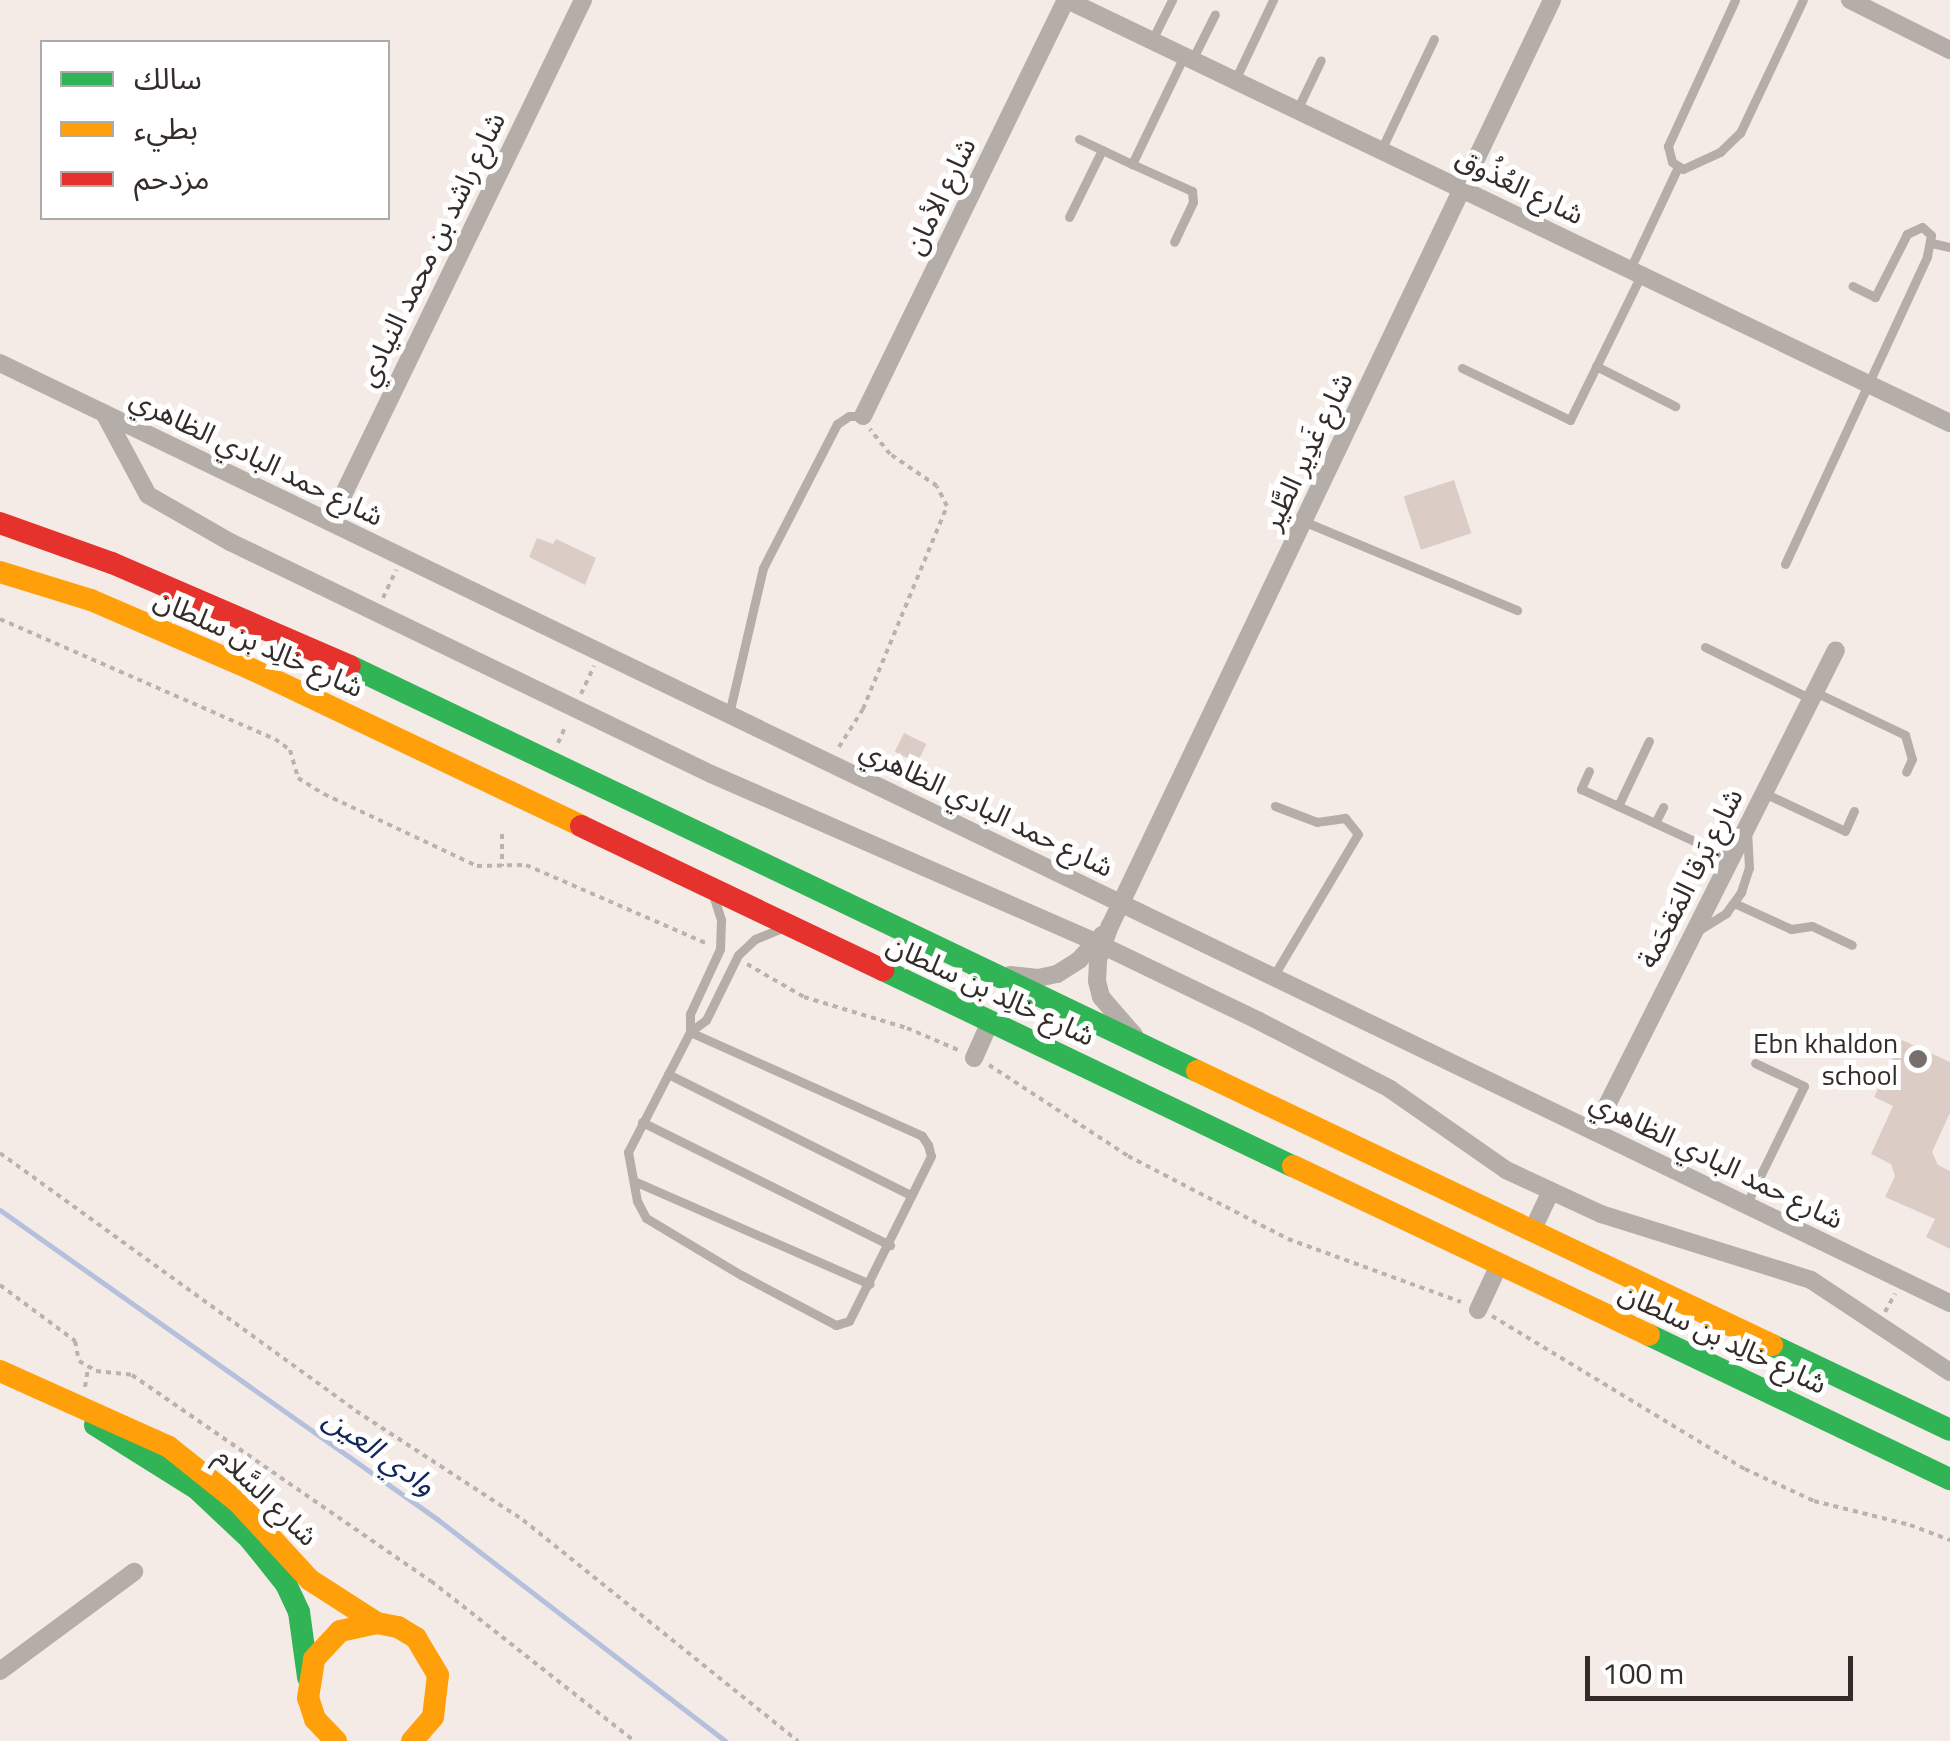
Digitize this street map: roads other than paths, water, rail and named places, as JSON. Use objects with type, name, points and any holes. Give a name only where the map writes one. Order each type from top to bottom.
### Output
[{"type":"main road","name":"شارع خالِد بن سلطان","points":[[0,523],[112,563],[320,652],[993,974],[1136,1038],[1950,1430]]},
{"type":"main road","name":"شارع خالِد بن سلطان","points":[[0,572],[91,600],[251,668],[1950,1479]]},
{"type":"main road","name":"شارع السَّلام","points":[[0,1372],[169,1448],[238,1502],[310,1580],[377,1622],[398,1627],[430,1655],[438,1686],[433,1717]]},
{"type":"main road","name":"شارع السَّلام","points":[[0,1372],[159,1464],[224,1512],[286,1584],[304,1634],[308,1698],[315,1718],[336,1741]]},
{"type":"main road","points":[[308,1677],[325,1643],[340,1631],[377,1622]]},
{"type":"main road","points":[[412,1741],[433,1717]]},
{"type":"main road","points":[[433,1717],[438,1741]]},
{"type":"street","name":"شارع راشد بن محمد النيادي","points":[[330,522],[582,0]]},
{"type":"street","name":"شارع العُذُوق","points":[[1066,0],[1950,422]]},
{"type":"street","name":"شارع الأمان","points":[[863,416],[1066,0]]},
{"type":"street","name":"شارع غَدِير الطَّير","points":[[1136,1038],[1101,997],[1097,981],[1099,944],[1552,0]]},
{"type":"street","points":[[1850,0],[1950,50]]},
{"type":"street","name":"شارع حمد البادي الظاهري","points":[[0,363],[1950,1303]]},
{"type":"street","points":[[104,413],[148,495],[230,542],[378,610],[711,774],[1099,944],[1390,1089],[1506,1170],[1601,1214],[1812,1280],[1950,1372]]},
{"type":"street","name":"شارع بَرقا المَقحَمة","points":[[1594,1132],[1836,650]]},
{"type":"street","points":[[993,974],[1038,978],[1057,974],[1099,944]]},
{"type":"street","points":[[974,1058],[990,1022]]},
{"type":"street","points":[[1533,1229],[1552,1190]]},
{"type":"street","points":[[1478,1310],[1499,1264]]},
{"type":"street","points":[[0,1671],[134,1572]]},
{"type":"lane","points":[[1152,40],[1172,0]]},
{"type":"lane","points":[[1235,80],[1274,0]]},
{"type":"lane","points":[[1735,0],[1668,146],[1669,157],[1678,167],[1693,168],[1728,148],[1740,134],[1802,0]]},
{"type":"lane","points":[[1132,164],[1215,14]]},
{"type":"lane","points":[[1382,150],[1434,39]]},
{"type":"lane","points":[[1296,110],[1321,60]]},
{"type":"lane","points":[[1079,139],[1192,192],[1193,202],[1174,242]]},
{"type":"lane","points":[[1069,218],[1102,150]]},
{"type":"lane","points":[[1462,368],[1570,420],[1678,167]]},
{"type":"lane","points":[[1852,286],[1875,298],[1912,230],[1922,227],[1932,242],[1950,248]]},
{"type":"lane","points":[[1785,564],[1932,242]]},
{"type":"lane","points":[[1596,366],[1675,406]]},
{"type":"lane","points":[[729,714],[763,568],[837,424],[848,416],[863,416]]},
{"type":"lane","points":[[1304,521],[1517,610]]},
{"type":"lane","points":[[1705,647],[1904,735],[1912,760],[1906,772]]},
{"type":"lane","points":[[1618,806],[1649,741]]},
{"type":"lane","points":[[1589,771],[1580,789],[1731,858]]},
{"type":"lane","points":[[1764,793],[1845,830],[1854,811]]},
{"type":"lane","points":[[1273,977],[1358,834],[1345,818],[1317,822],[1275,806]]},
{"type":"lane","points":[[1655,823],[1663,807]]},
{"type":"lane","points":[[1694,933],[1716,921],[1734,903],[1748,868],[1746,830]]},
{"type":"lane","points":[[690,1032],[690,1014],[720,949],[721,920],[707,888]]},
{"type":"lane","points":[[1734,903],[1791,929],[1812,926],[1852,945]]},
{"type":"lane","points":[[690,1032],[922,1136],[931,1156],[850,1322],[836,1325],[741,1276],[646,1218],[628,1152],[690,1032],[706,1020],[738,955],[755,939],[792,928]]},
{"type":"lane","points":[[1746,1205],[1804,1086],[1756,1062]]},
{"type":"lane","points":[[668,1074],[911,1194]]},
{"type":"lane","points":[[642,1122],[890,1245]]},
{"type":"lane","points":[[634,1180],[870,1284]]},
{"type":"waterway","name":"وادي العين","points":[[0,1210],[437,1519],[725,1741]]},
{"type":"place","name":"Ebn khaldon school","points":[[1918,1059]]}]
